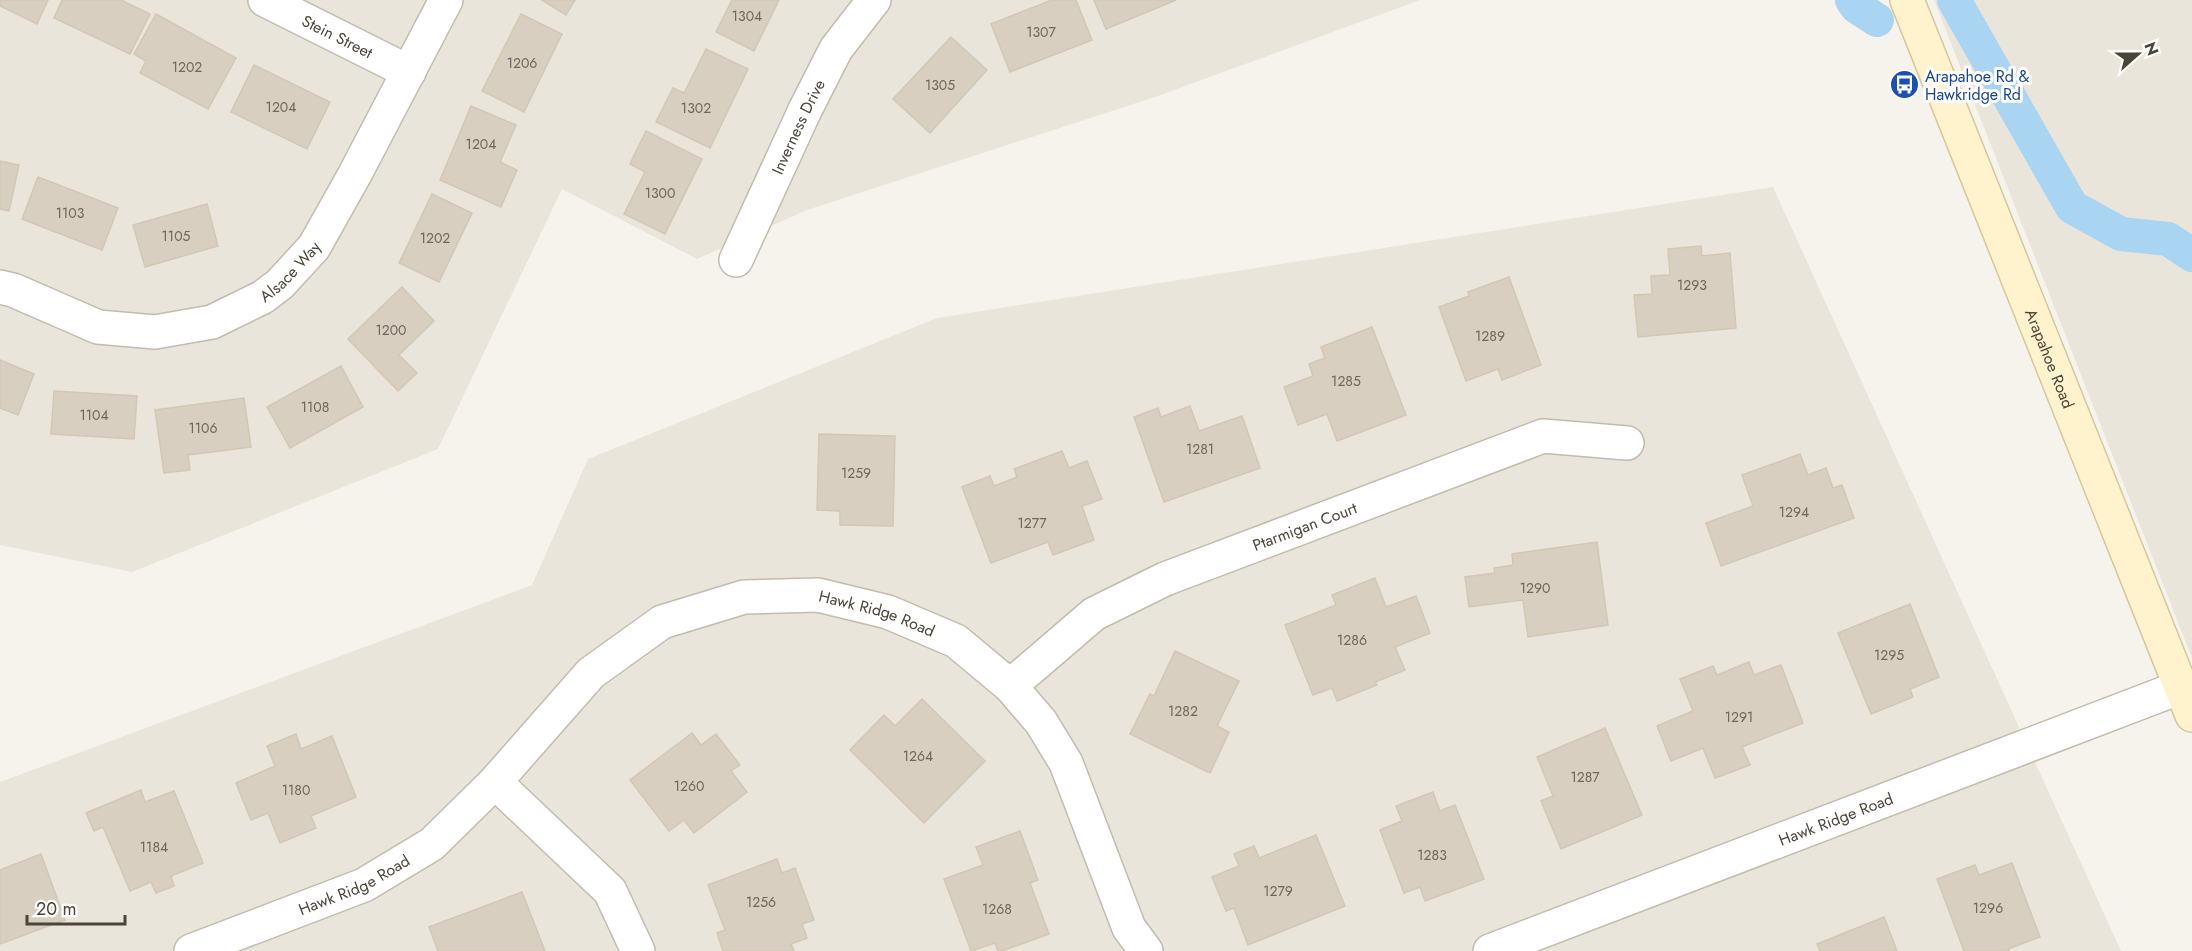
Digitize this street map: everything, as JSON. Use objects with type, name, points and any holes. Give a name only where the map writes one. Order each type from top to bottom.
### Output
[{"type":"main road","name":"Arapahoe Road","points":[[1907,0],[2187,701]]},
{"type":"street","name":"Stein Street","points":[[265,0],[409,72]]},
{"type":"street","name":"Alsace Way","points":[[0,287],[13,290],[98,327],[155,332],[212,322],[263,297],[280,284],[314,246],[446,0]]},
{"type":"street","name":"Inverness Drive","points":[[736,260],[805,110],[836,49],[874,0]]},
{"type":"street","name":"Ptarmigan Court","points":[[1010,686],[1094,614],[1165,579],[1543,436],[1627,443]]},
{"type":"street","name":"Hawk Ridge Road","points":[[191,951],[364,885],[432,844],[495,782],[591,673],[662,622],[744,597],[818,595],[888,612],[956,641],[1010,686],[1041,722],[1066,763],[1129,928],[1146,951]]},
{"type":"street","name":"Hawk Ridge Road","points":[[1490,951],[2187,701]]},
{"type":"street","points":[[495,782],[610,891],[638,951]]},
{"type":"shaded area","points":[[0,0],[1420,0],[1155,97],[807,210],[697,259],[562,189],[438,449],[132,572],[0,545]]},
{"type":"shaded area","points":[[1934,0],[2192,0],[2192,658]]},
{"type":"shaded area","points":[[1773,187],[2121,951],[0,951],[0,782],[532,585],[588,459],[937,318]]},
{"type":"building","points":[[0,0],[48,0],[37,24],[0,6]]},
{"type":"building","points":[[62,0],[121,0],[150,14],[130,54],[54,18]]},
{"type":"building","points":[[542,0],[575,0],[566,15]]},
{"type":"building","points":[[732,0],[779,0],[754,51],[716,32]]},
{"type":"building","points":[[1052,0],[1076,0],[1092,40],[1010,72],[991,24]]},
{"type":"building","points":[[1094,0],[1176,0],[1106,29]]},
{"type":"building","points":[[156,14],[236,58],[208,109],[140,73],[146,61],[134,54]]},
{"type":"building","points":[[521,14],[562,34],[524,112],[482,91]]},
{"type":"building","points":[[951,37],[987,70],[930,133],[893,99]]},
{"type":"building","points":[[706,49],[748,69],[710,148],[656,122],[673,88],[684,93]]},
{"type":"building","points":[[254,65],[330,102],[307,149],[231,112]]},
{"type":"building","points":[[471,106],[516,125],[500,162],[517,170],[501,207],[440,180]]},
{"type":"building","points":[[646,131],[702,159],[665,234],[624,214],[645,172],[630,164]]},
{"type":"building","points":[[0,161],[19,165],[9,211],[0,209]]},
{"type":"building","points":[[38,177],[118,208],[102,250],[22,219]]},
{"type":"building","points":[[432,194],[472,213],[439,282],[399,263]]},
{"type":"building","points":[[207,204],[218,246],[145,267],[133,225]]},
{"type":"building","points":[[1701,246],[1702,256],[1730,253],[1736,328],[1638,337],[1634,295],[1652,294],[1651,276],[1670,275],[1668,249]]},
{"type":"building","points":[[1509,277],[1541,365],[1502,380],[1498,369],[1466,381],[1439,307],[1469,296],[1468,292]]},
{"type":"building","points":[[402,287],[434,321],[399,355],[417,373],[398,391],[348,339]]},
{"type":"building","points":[[1372,327],[1406,415],[1337,441],[1327,414],[1298,425],[1284,387],[1313,376],[1309,364],[1325,358],[1321,347]]},
{"type":"building","points":[[0,360],[34,374],[18,415],[0,408]]},
{"type":"building","points":[[341,366],[363,407],[290,448],[267,407]]},
{"type":"building","points":[[54,391],[137,396],[134,439],[51,434]]},
{"type":"building","points":[[244,398],[251,447],[188,455],[190,470],[164,473],[155,410]]},
{"type":"building","points":[[1190,406],[1199,431],[1242,416],[1260,468],[1164,502],[1134,417],[1158,408],[1161,417]]},
{"type":"building","points":[[819,434],[895,436],[893,526],[840,525],[840,511],[817,510]]},
{"type":"building","points":[[1062,451],[1069,468],[1087,461],[1102,499],[1082,506],[1094,540],[1053,555],[1048,542],[991,563],[962,487],[990,476],[994,486],[1017,477],[1014,469]]},
{"type":"building","points":[[1800,454],[1808,475],[1826,468],[1833,488],[1842,485],[1854,518],[1721,566],[1706,523],[1753,506],[1742,475]]},
{"type":"building","points":[[1597,542],[1608,625],[1528,637],[1523,600],[1469,607],[1465,577],[1495,573],[1494,568],[1513,565],[1512,554]]},
{"type":"building","points":[[1375,578],[1386,607],[1416,596],[1430,633],[1395,647],[1405,670],[1375,682],[1377,685],[1337,701],[1332,688],[1313,695],[1285,625],[1336,605],[1332,595]]},
{"type":"building","points":[[1910,604],[1939,677],[1910,689],[1913,697],[1871,714],[1838,633]]},
{"type":"building","points":[[1175,651],[1239,681],[1217,726],[1229,732],[1210,773],[1130,734],[1150,694],[1154,696]]},
{"type":"building","points":[[1749,662],[1754,675],[1781,665],[1803,723],[1742,747],[1750,765],[1715,778],[1703,748],[1671,761],[1657,726],[1693,711],[1680,679],[1713,666],[1717,675]]},
{"type":"building","points":[[922,699],[985,761],[924,823],[850,750],[884,715],[895,726]]},
{"type":"building","points":[[1605,728],[1642,815],[1561,849],[1541,801],[1553,796],[1537,757]]},
{"type":"building","points":[[692,733],[701,745],[716,734],[740,765],[731,771],[747,792],[694,833],[684,820],[669,831],[630,780]]},
{"type":"building","points":[[296,734],[301,749],[332,736],[356,797],[311,816],[316,828],[280,843],[268,813],[251,820],[236,783],[275,766],[267,746]]},
{"type":"building","points":[[141,790],[145,802],[174,791],[203,863],[171,876],[174,886],[156,893],[151,882],[130,891],[103,827],[94,831],[86,813]]},
{"type":"building","points":[[1433,792],[1440,811],[1455,805],[1484,879],[1425,901],[1420,887],[1404,893],[1380,830],[1402,821],[1396,806]]},
{"type":"building","points":[[1020,831],[1038,880],[1030,883],[1049,934],[1002,951],[998,951],[995,943],[971,951],[944,879],[983,865],[976,847]]},
{"type":"building","points":[[1316,835],[1345,906],[1248,945],[1234,908],[1226,911],[1212,877],[1239,866],[1234,854],[1254,846],[1259,858]]},
{"type":"building","points":[[41,854],[65,920],[0,944],[0,870]]},
{"type":"building","points":[[777,859],[782,873],[795,868],[814,920],[802,924],[807,938],[791,944],[794,951],[723,951],[717,933],[725,930],[708,885]]},
{"type":"building","points":[[2012,863],[2040,937],[2008,949],[2009,951],[1964,951],[1937,879],[1975,865],[1979,875]]},
{"type":"building","points":[[522,892],[545,951],[438,951],[429,927]]},
{"type":"building","points":[[1884,917],[1897,951],[1820,951],[1817,944]]},
{"type":"waterway","points":[[1852,0],[1857,7],[1877,20]]},
{"type":"waterway","points":[[1954,0],[2072,207],[2121,234],[2168,239],[2192,255]]},
{"type":"place","name":"Arapahoe Rd & Hawkridge Rd","points":[[1904,85]]}]
